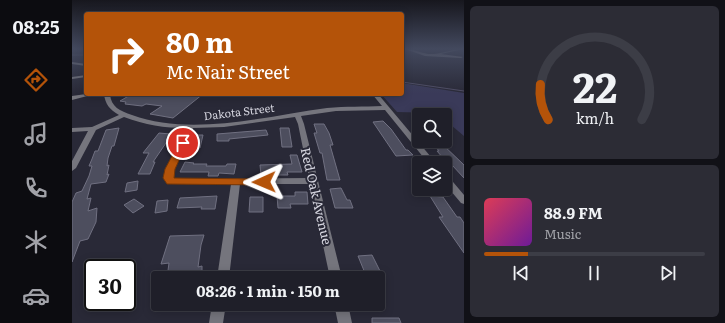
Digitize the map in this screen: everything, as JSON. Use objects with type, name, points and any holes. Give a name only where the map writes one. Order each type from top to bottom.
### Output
[{"type":"street","points":[[72,78],[84,76]]},
{"type":"street","points":[[72,98],[84,96]]},
{"type":"street","name":"Dakota Street","points":[[107,96],[108,103],[112,107],[123,115],[135,120],[155,124],[191,126],[224,124],[332,110],[386,108]]},
{"type":"street","points":[[377,96],[426,156]]},
{"type":"street","name":"Red Oak Avenue","points":[[297,114],[334,271]]},
{"type":"street","points":[[72,130],[93,129],[123,115]]},
{"type":"street","points":[[191,126],[170,169],[168,178],[171,182],[314,181]]},
{"type":"street","points":[[72,168],[93,129]]},
{"type":"street","points":[[224,271],[236,182]]},
{"type":"street","points":[[452,186],[464,201]]},
{"type":"street","points":[[216,323],[218,311]]},
{"type":"street","points":[[343,311],[345,323]]},
{"type":"shaded area","points":[[404,83],[464,93],[464,136],[452,126],[452,108],[412,108],[412,112],[397,112],[383,96],[404,96]]},
{"type":"building","points":[[129,96],[200,96],[173,118],[150,114],[162,106],[125,104],[126,102],[120,101]]},
{"type":"building","points":[[383,121],[391,129],[406,150],[413,155],[396,156],[373,122]]},
{"type":"building","points":[[314,124],[324,124],[329,133],[333,145],[330,145],[340,180],[327,180],[322,153],[320,153],[314,133],[317,133]]},
{"type":"building","points":[[119,128],[114,146],[112,146],[108,158],[107,166],[109,165],[107,175],[109,174],[106,182],[91,184],[87,199],[91,198],[88,211],[97,208],[96,222],[88,239],[80,241],[72,262],[72,202],[76,193],[82,191],[92,166],[89,166],[95,151],[98,151],[106,130]]},
{"type":"building","points":[[280,128],[289,128],[292,147],[282,147]]},
{"type":"building","points":[[266,130],[268,135],[229,139],[229,141],[217,141],[217,134]]},
{"type":"building","points":[[159,133],[171,134],[153,162],[155,162],[150,174],[138,174],[149,153],[143,153]]},
{"type":"building","points":[[197,135],[203,135],[200,148],[191,148],[193,143],[195,143]]},
{"type":"building","points":[[437,148],[446,148],[464,165],[464,178],[452,165],[452,156],[441,156],[437,151],[439,151]]},
{"type":"building","points":[[290,155],[297,155],[302,172],[287,172],[288,175],[261,175],[260,165],[292,164]]},
{"type":"building","points":[[185,162],[194,163],[193,164],[207,164],[206,166],[226,166],[227,164],[236,164],[234,174],[219,173],[218,176],[208,176],[209,172],[180,172]]},
{"type":"building","points":[[138,181],[137,190],[125,192],[127,183]]},
{"type":"building","points":[[341,188],[347,200],[350,200],[353,208],[335,208],[330,189]]},
{"type":"building","points":[[295,192],[307,192],[308,204],[290,204],[291,208],[278,208],[277,196],[295,196]]},
{"type":"building","points":[[217,196],[215,209],[201,209],[202,207],[177,208],[180,198]]},
{"type":"building","points":[[430,196],[443,197],[457,217],[460,217],[464,223],[464,253],[439,217],[443,217]]},
{"type":"building","points":[[250,197],[263,197],[263,212],[249,212]]},
{"type":"building","points":[[134,199],[144,206],[133,213],[124,205]]},
{"type":"building","points":[[168,200],[167,211],[155,213],[157,201]]},
{"type":"building","points":[[204,235],[198,267],[202,266],[202,271],[168,271],[169,263],[161,264],[170,236]]},
{"type":"building","points":[[372,255],[380,271],[364,271],[358,256]]},
{"type":"building","points":[[372,318],[399,318],[401,323],[372,323]]},
{"type":"waterway","points":[[404,82],[464,91]]},
{"type":"route","points":[[183,143],[170,169],[168,178],[171,182],[264,182]]}]
